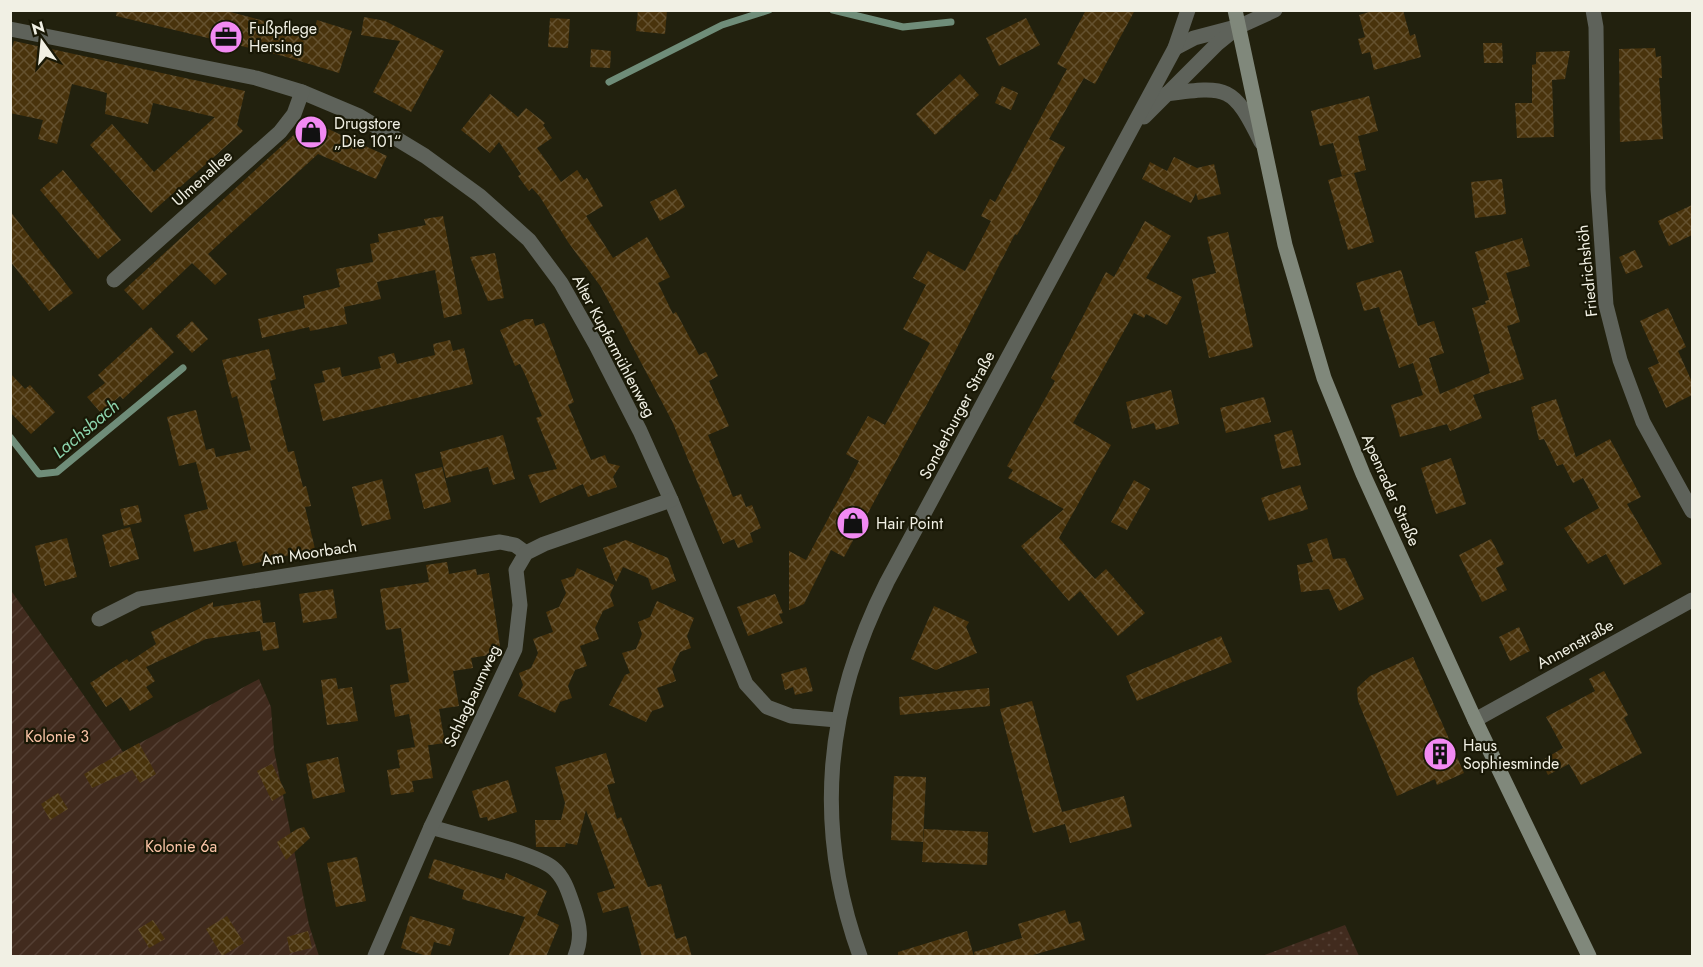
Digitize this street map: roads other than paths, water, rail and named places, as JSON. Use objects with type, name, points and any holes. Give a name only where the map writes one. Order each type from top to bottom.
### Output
[{"type":"main road","name":"Apenrader Straße","points":[[1235,10],[1284,244],[1324,378],[1363,474],[1475,720],[1589,957]]},
{"type":"street","name":"Sonderburger Straße","points":[[837,720],[853,658],[866,624],[1175,48],[1188,10]]},
{"type":"street","points":[[1175,48],[1194,38],[1238,27],[1275,10]]},
{"type":"street","name":"Friedrichshöh","points":[[1593,10],[1596,27],[1598,189],[1606,305],[1620,360],[1643,422],[1692,511]]},
{"type":"street","name":"Sonderburger Straße","points":[[1128,135],[1166,94],[1238,27]]},
{"type":"street","name":"Alter Kupfermühlenweg","points":[[10,29],[256,78],[302,92],[359,116],[425,156],[480,196],[529,240],[561,282],[596,345],[640,431],[671,500],[746,684],[767,707],[791,716],[837,720]]},
{"type":"street","points":[[1166,94],[1204,89],[1228,93],[1243,106],[1264,150]]},
{"type":"street","name":"Ulmenallee","points":[[114,280],[280,132],[294,114],[302,92]]},
{"type":"street","points":[[526,553],[544,544],[671,500]]},
{"type":"street","name":"Am Moorbach","points":[[99,618],[139,599],[476,545],[500,542],[515,545],[526,553]]},
{"type":"street","name":"Schlagbaumweg","points":[[375,957],[431,827],[515,649],[520,605],[516,570],[526,553]]},
{"type":"street","name":"Annenstraße","points":[[1475,720],[1692,600]]},
{"type":"street","points":[[837,720],[831,775],[834,854],[842,894],[860,957]]},
{"type":"street","points":[[431,827],[530,857],[552,867],[564,881],[579,920],[581,941],[575,957]]},
{"type":"waterway","name":"Lachsbach","points":[[609,82],[722,25],[769,10]]},
{"type":"waterway","name":"Lachsbach","points":[[833,10],[903,27],[951,22]]},
{"type":"waterway","name":"Lachsbach","points":[[10,437],[39,474],[57,472],[183,368]]},
{"type":"place","name":"Fußpflege Hersing","points":[[226,37]]},
{"type":"place","name":"Drugstore „Die 101“","points":[[311,132]]},
{"type":"place","name":"Hair Point","points":[[853,523]]},
{"type":"place","name":"Haus Sophiesminde","points":[[1440,754]]},
{"type":"park label","name":"Kolonie 3","points":[[57,736]]},
{"type":"park label","name":"Kolonie 6a","points":[[181,846]]}]
